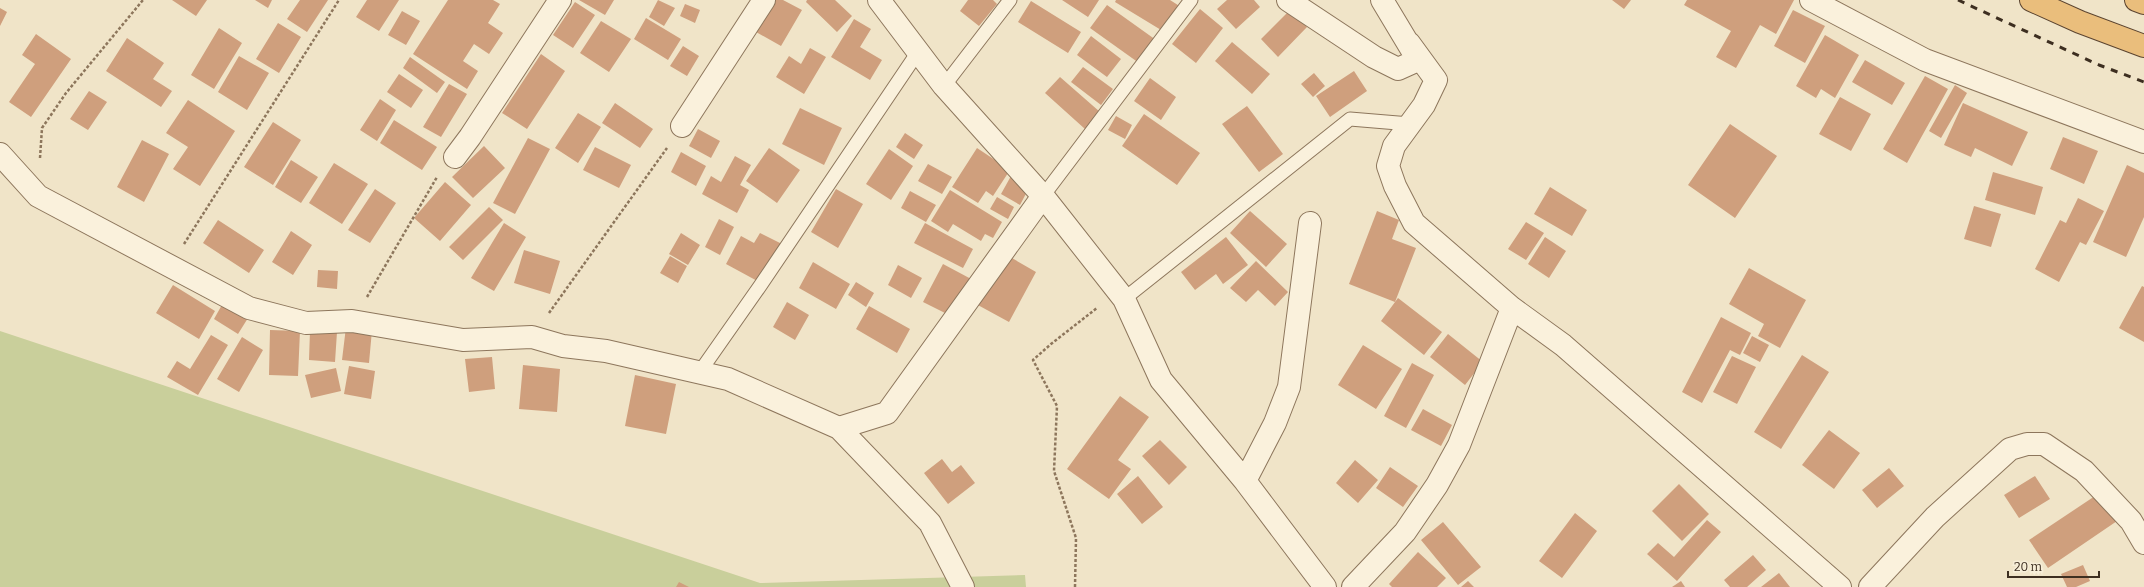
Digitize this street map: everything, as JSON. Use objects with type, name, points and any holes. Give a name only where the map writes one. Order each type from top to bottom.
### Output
[{"type":"highway","points":[[2031,0],[2080,22],[2144,46]]},
{"type":"highway","points":[[2136,0],[2144,3]]},
{"type":"street","points":[[454,157],[470,137],[560,0]]},
{"type":"street","points":[[682,126],[764,0]]},
{"type":"street","points":[[879,0],[944,86],[1043,196],[1124,299],[1161,380],[1245,481],[1325,587]]},
{"type":"street","points":[[1288,0],[1398,70],[1418,60],[1409,43]]},
{"type":"street","points":[[1382,0],[1409,43],[1436,80],[1424,105],[1394,146],[1388,166],[1395,186],[1414,223],[1512,308],[1574,355],[1840,587]]},
{"type":"street","points":[[1811,0],[1925,60],[2144,142]]},
{"type":"street","points":[[0,154],[38,196],[169,267],[249,308],[306,323],[352,322],[463,340],[532,337],[563,346],[606,350],[728,379],[839,428],[930,522],[963,587]]},
{"type":"street","points":[[839,428],[888,413],[1043,196]]},
{"type":"street","points":[[1245,481],[1276,423],[1289,387],[1310,223]]},
{"type":"street","points":[[1353,587],[1405,532],[1437,485],[1459,445],[1512,308]]},
{"type":"street","points":[[1870,587],[1935,517],[2010,449],[2027,444],[2044,444],[2084,471],[2131,521],[2144,543]]},
{"type":"lane","points":[[944,86],[1010,0]]},
{"type":"lane","points":[[1043,196],[1191,0]]},
{"type":"lane","points":[[699,373],[760,286],[918,52]]},
{"type":"lane","points":[[1124,299],[1350,119],[1410,124]]},
{"type":"path","points":[[38,196],[42,128],[66,93],[143,0]]},
{"type":"path","points":[[169,267],[339,0]]},
{"type":"path","points":[[532,337],[682,126]]},
{"type":"path","points":[[352,322],[433,181],[454,157]]},
{"type":"path","points":[[1075,587],[1076,538],[1054,471],[1057,406],[1034,360],[1093,310],[1124,299]]},
{"type":"green space","points":[[0,331],[760,583],[1025,575],[1026,587],[0,587]]},
{"type":"building","points":[[172,0],[207,0],[196,16]]},
{"type":"building","points":[[255,0],[272,0],[268,8]]},
{"type":"building","points":[[300,0],[328,0],[307,32],[287,19]]},
{"type":"building","points":[[367,0],[399,0],[379,31],[356,17]]},
{"type":"building","points":[[448,0],[493,0],[500,4],[488,23],[503,33],[489,54],[474,44],[463,61],[478,71],[467,89],[413,54]]},
{"type":"building","points":[[579,0],[614,0],[605,15]]},
{"type":"building","points":[[658,0],[675,8],[664,26],[649,17]]},
{"type":"building","points":[[774,0],[783,0],[802,10],[781,46],[756,32]]},
{"type":"building","points":[[807,0],[835,0],[852,16],[837,32],[806,2]]},
{"type":"building","points":[[968,0],[993,0],[997,4],[979,26],[960,11]]},
{"type":"building","points":[[1062,0],[1099,0],[1088,17]]},
{"type":"building","points":[[1116,0],[1170,0],[1181,7],[1166,33],[1115,2]]},
{"type":"building","points":[[1227,0],[1254,0],[1260,7],[1236,29],[1217,9]]},
{"type":"building","points":[[1612,0],[1631,0],[1624,9]]},
{"type":"building","points":[[1687,0],[1794,0],[1776,34],[1760,25],[1736,68],[1716,57],[1731,31],[1684,5]]},
{"type":"building","points":[[1031,1],[1081,32],[1068,53],[1018,22]]},
{"type":"building","points":[[575,2],[595,15],[573,48],[553,35]]},
{"type":"building","points":[[685,4],[700,10],[695,23],[680,16]]},
{"type":"building","points":[[1107,5],[1156,40],[1139,63],[1090,28]]},
{"type":"building","points":[[0,8],[7,12],[0,26]]},
{"type":"building","points":[[1200,9],[1223,28],[1196,63],[1172,44]]},
{"type":"building","points":[[1290,10],[1307,27],[1278,57],[1261,39]]},
{"type":"building","points":[[1793,10],[1825,26],[1805,63],[1774,46]]},
{"type":"building","points":[[402,11],[420,21],[406,45],[388,35]]},
{"type":"building","points":[[646,18],[681,39],[668,60],[634,39]]},
{"type":"building","points":[[854,19],[871,29],[860,47],[882,60],[870,80],[831,57]]},
{"type":"building","points":[[601,21],[631,39],[609,72],[580,53]]},
{"type":"building","points":[[278,23],[301,37],[279,73],[256,59]]},
{"type":"building","points":[[219,28],[242,43],[214,89],[191,75]]},
{"type":"building","points":[[36,34],[71,59],[31,117],[9,102],[35,64],[22,55]]},
{"type":"building","points":[[1825,35],[1859,55],[1835,98],[1821,89],[1816,98],[1796,86]]},
{"type":"building","points":[[1091,36],[1121,59],[1107,77],[1077,55]]},
{"type":"building","points":[[127,38],[164,63],[153,79],[172,91],[161,107],[106,71]]},
{"type":"building","points":[[1232,42],[1270,74],[1252,94],[1215,61]]},
{"type":"building","points":[[683,46],[699,56],[687,76],[670,66]]},
{"type":"building","points":[[810,48],[826,57],[804,94],[776,77],[789,56],[801,64]]},
{"type":"building","points":[[541,54],[565,71],[527,129],[502,113]]},
{"type":"building","points":[[239,56],[269,73],[247,110],[218,92]]},
{"type":"building","points":[[410,57],[445,82],[437,93],[403,68]]},
{"type":"building","points":[[1865,60],[1905,83],[1892,105],[1852,82]]},
{"type":"building","points":[[1083,67],[1113,89],[1101,105],[1071,82]]},
{"type":"building","points":[[1354,71],[1367,91],[1330,117],[1316,96]]},
{"type":"building","points":[[1314,73],[1325,86],[1313,97],[1301,84]]},
{"type":"building","points":[[399,74],[423,90],[411,108],[387,92]]},
{"type":"building","points":[[1925,76],[1948,89],[1907,163],[1883,149]]},
{"type":"building","points":[[1060,77],[1100,112],[1085,129],[1045,93]]},
{"type":"building","points":[[1150,78],[1176,97],[1161,120],[1134,101]]},
{"type":"building","points":[[449,84],[467,94],[441,137],[423,127]]},
{"type":"building","points":[[1955,85],[1967,93],[1941,138],[1929,131]]},
{"type":"building","points":[[89,91],[107,102],[88,130],[70,119]]},
{"type":"building","points":[[1840,97],[1871,114],[1851,151],[1819,134]]},
{"type":"building","points":[[380,99],[396,110],[377,141],[360,130]]},
{"type":"building","points":[[188,100],[235,131],[200,186],[173,169],[188,147],[166,133]]},
{"type":"building","points":[[615,103],[653,129],[640,148],[602,123]]},
{"type":"building","points":[[1963,103],[2028,132],[2012,166],[1975,148],[1971,157],[1944,145]]},
{"type":"building","points":[[1247,106],[1283,154],[1259,172],[1222,124]]},
{"type":"building","points":[[800,108],[842,128],[824,165],[782,144]]},
{"type":"building","points":[[578,113],[601,127],[578,163],[555,148]]},
{"type":"building","points":[[1144,114],[1200,153],[1177,185],[1122,146]]},
{"type":"building","points":[[1116,116],[1132,125],[1125,139],[1108,130]]},
{"type":"building","points":[[394,120],[437,147],[422,170],[380,143]]},
{"type":"building","points":[[273,122],[301,140],[273,185],[244,167]]},
{"type":"building","points":[[1730,124],[1777,156],[1735,218],[1688,185]]},
{"type":"building","points":[[698,129],[720,141],[711,158],[689,146]]},
{"type":"building","points":[[905,133],[923,145],[914,159],[896,147]]},
{"type":"building","points":[[2063,137],[2098,151],[2084,184],[2050,169]]},
{"type":"building","points":[[528,138],[550,149],[515,214],[493,203]]},
{"type":"building","points":[[142,140],[169,154],[144,202],[117,187]]},
{"type":"building","points":[[484,146],[505,168],[473,198],[452,177]]},
{"type":"building","points":[[595,147],[631,165],[619,188],[583,170]]},
{"type":"building","points":[[769,148],[800,170],[777,203],[746,181]]},
{"type":"building","points":[[977,148],[1010,170],[993,196],[986,191],[978,203],[952,187]]},
{"type":"building","points":[[889,149],[913,166],[891,200],[866,184]]},
{"type":"building","points":[[681,152],[706,166],[696,186],[671,172]]},
{"type":"building","points":[[735,156],[751,165],[740,185],[749,190],[737,213],[702,194],[711,176],[721,182]]},
{"type":"building","points":[[291,160],[318,177],[301,203],[275,187]]},
{"type":"building","points":[[334,163],[368,184],[342,224],[309,203]]},
{"type":"building","points":[[928,164],[952,177],[942,194],[918,181]]},
{"type":"building","points":[[2127,165],[2144,173],[2144,217],[2126,257],[2093,242]]},
{"type":"building","points":[[1993,172],[2043,187],[2035,215],[1985,200]]},
{"type":"building","points":[[1011,176],[1030,186],[1020,205],[1001,194]]},
{"type":"building","points":[[445,182],[471,205],[440,241],[414,218]]},
{"type":"building","points":[[1550,187],[1587,210],[1572,236],[1534,214]]},
{"type":"building","points":[[375,189],[396,203],[370,243],[348,230]]},
{"type":"building","points":[[836,189],[863,204],[838,248],[811,232]]},
{"type":"building","points":[[950,190],[1002,222],[993,238],[985,234],[981,241],[953,224],[948,232],[931,221]]},
{"type":"building","points":[[910,191],[936,205],[926,222],[901,208]]},
{"type":"building","points":[[997,197],[1014,207],[1008,219],[990,209]]},
{"type":"building","points":[[2078,198],[2104,211],[2086,245],[2080,242],[2059,282],[2035,269],[2060,220],[2066,223]]},
{"type":"building","points":[[1974,206],[2001,214],[1991,247],[1964,239]]},
{"type":"building","points":[[489,207],[503,220],[463,260],[449,247]]},
{"type":"building","points":[[1250,211],[1287,244],[1266,267],[1230,233]]},
{"type":"building","points":[[1377,211],[1399,220],[1392,239],[1416,248],[1395,302],[1349,284]]},
{"type":"building","points":[[719,219],[734,227],[720,255],[705,247]]},
{"type":"building","points":[[218,220],[264,250],[249,273],[203,243]]},
{"type":"building","points":[[1526,222],[1544,233],[1526,260],[1508,249]]},
{"type":"building","points":[[504,223],[526,237],[494,291],[471,278]]},
{"type":"building","points":[[925,223],[973,249],[963,268],[914,243]]},
{"type":"building","points":[[291,231],[312,245],[293,275],[272,262]]},
{"type":"building","points":[[681,233],[700,245],[688,265],[669,254]]},
{"type":"building","points":[[760,233],[782,244],[761,283],[726,264],[741,236],[754,243]]},
{"type":"building","points":[[1226,237],[1248,265],[1223,284],[1216,274],[1195,290],[1181,272]]},
{"type":"building","points":[[1545,237],[1566,251],[1549,278],[1528,264]]},
{"type":"building","points":[[524,250],[560,261],[550,294],[514,283]]},
{"type":"building","points":[[1005,254],[1036,272],[1009,322],[976,304]]},
{"type":"building","points":[[670,256],[687,266],[678,283],[660,273]]},
{"type":"building","points":[[1256,261],[1288,292],[1275,306],[1258,290],[1246,302],[1230,288]]},
{"type":"building","points":[[813,262],[850,284],[836,309],[799,288]]},
{"type":"building","points":[[943,264],[973,280],[953,317],[923,302]]},
{"type":"building","points":[[898,265],[922,278],[911,298],[888,285]]},
{"type":"building","points":[[1749,268],[1806,300],[1780,348],[1758,336],[1764,324],[1729,304]]},
{"type":"building","points":[[318,270],[338,271],[337,289],[317,287]]},
{"type":"building","points":[[856,282],[874,293],[866,307],[848,295]]},
{"type":"building","points":[[173,285],[215,311],[199,339],[156,313]]},
{"type":"building","points":[[2142,286],[2144,287],[2144,342],[2119,328]]},
{"type":"building","points":[[1398,298],[1442,332],[1424,355],[1381,321]]},
{"type":"building","points":[[787,302],[809,315],[795,340],[773,327]]},
{"type":"building","points":[[223,303],[248,318],[238,334],[214,319]]},
{"type":"building","points":[[869,306],[910,329],[897,353],[856,329]]},
{"type":"building","points":[[1721,317],[1751,333],[1740,355],[1730,350],[1702,403],[1682,392]]},
{"type":"building","points":[[346,327],[372,330],[369,363],[342,360]]},
{"type":"building","points":[[270,330],[300,331],[298,376],[269,375]]},
{"type":"building","points":[[310,331],[337,332],[335,362],[309,360]]},
{"type":"building","points":[[1448,334],[1483,362],[1465,385],[1430,357]]},
{"type":"building","points":[[211,335],[228,345],[198,395],[167,377],[177,361],[190,369]]},
{"type":"building","points":[[1752,336],[1769,345],[1760,362],[1743,353]]},
{"type":"building","points":[[242,337],[263,350],[239,392],[217,379]]},
{"type":"building","points":[[1363,345],[1402,369],[1376,409],[1338,385]]},
{"type":"building","points":[[1802,355],[1829,372],[1781,449],[1754,432]]},
{"type":"building","points":[[1732,356],[1756,367],[1737,404],[1713,392]]},
{"type":"building","points":[[492,357],[495,389],[469,392],[465,359]]},
{"type":"building","points":[[1412,363],[1434,375],[1406,428],[1384,416]]},
{"type":"building","points":[[523,365],[560,369],[557,412],[519,409]]},
{"type":"building","points":[[349,366],[375,371],[371,399],[344,394]]},
{"type":"building","points":[[336,368],[341,391],[311,398],[305,375]]},
{"type":"building","points":[[635,375],[676,384],[666,434],[625,426]]},
{"type":"building","points":[[1120,396],[1149,417],[1118,460],[1131,469],[1109,499],[1067,469]]},
{"type":"building","points":[[1423,409],[1452,425],[1441,446],[1411,430]]},
{"type":"building","points":[[1829,430],[1860,453],[1834,489],[1802,465]]},
{"type":"building","points":[[1160,440],[1187,467],[1169,485],[1142,456]]},
{"type":"building","points":[[942,459],[952,472],[961,465],[975,483],[948,504],[924,473]]},
{"type":"building","points":[[1355,460],[1378,480],[1358,503],[1336,483]]},
{"type":"building","points":[[1390,467],[1418,486],[1403,507],[1376,488]]},
{"type":"building","points":[[1889,468],[1904,486],[1877,508],[1862,490]]},
{"type":"building","points":[[1138,476],[1163,507],[1142,524],[1117,494]]},
{"type":"building","points":[[2035,476],[2050,499],[2019,518],[2004,495]]},
{"type":"building","points":[[1679,484],[1709,514],[1682,541],[1652,511]]},
{"type":"building","points":[[2098,494],[2117,521],[2048,568],[2029,540]]},
{"type":"building","points":[[1575,513],[1597,531],[1562,578],[1539,561]]},
{"type":"building","points":[[1707,520],[1721,532],[1677,581],[1647,554],[1658,543],[1674,557]]},
{"type":"building","points":[[1443,522],[1481,567],[1458,585],[1421,540]]},
{"type":"building","points":[[1418,552],[1446,578],[1437,587],[1392,587],[1389,584]]},
{"type":"building","points":[[1753,555],[1766,570],[1747,587],[1730,587],[1724,580]]},
{"type":"building","points":[[2083,565],[2090,581],[2076,587],[2067,587],[2061,574]]},
{"type":"building","points":[[1779,573],[1790,587],[1761,587]]},
{"type":"building","points":[[1468,581],[1474,587],[1461,587]]},
{"type":"building","points":[[1681,581],[1685,587],[1672,587]]},
{"type":"building","points":[[679,582],[689,587],[676,587]]},
{"type":"railway","points":[[1958,0],[2099,65],[2144,82]]}]
